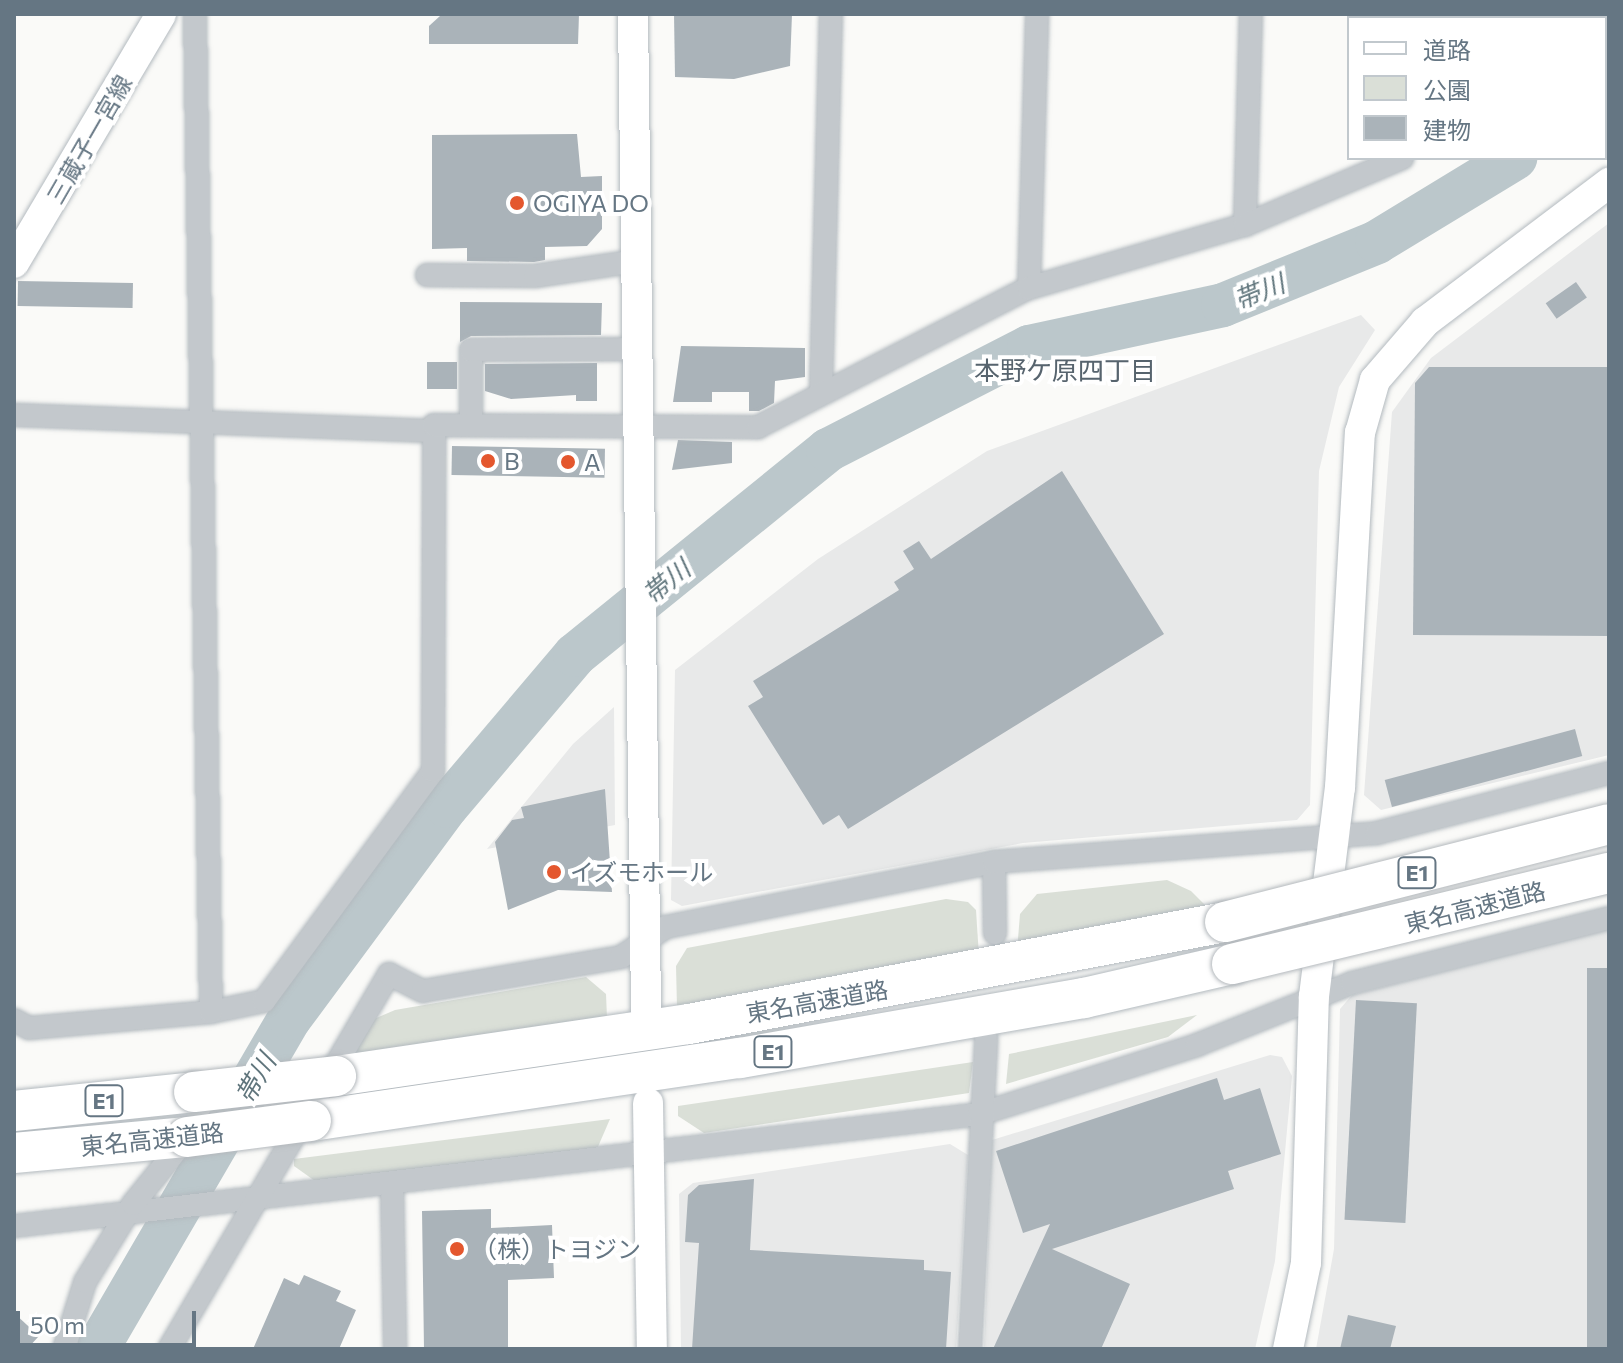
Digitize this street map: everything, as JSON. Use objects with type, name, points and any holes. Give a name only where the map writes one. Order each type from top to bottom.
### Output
[{"type":"highway","name":"東名高速道路","points":[[14,1111],[336,1076],[689,1024],[1225,922],[1609,824]]},
{"type":"highway","name":"東名高速道路","points":[[14,1153],[187,1137],[311,1121],[740,1058],[1084,998],[1609,873]]},
{"type":"street","name":"三蔵子一宮線","points":[[14,263],[161,14]]},
{"type":"street","points":[[195,14],[204,423],[211,1012]]},
{"type":"street","points":[[633,14],[646,1012]]},
{"type":"street","points":[[821,392],[831,14]]},
{"type":"street","points":[[1029,288],[1037,14]]},
{"type":"street","points":[[1245,225],[1251,14]]},
{"type":"street","points":[[14,1020],[29,1028],[211,1012],[264,1001],[433,771],[434,425],[758,427],[1029,288],[1245,225],[1397,160]]},
{"type":"street","points":[[1288,1349],[1306,1263],[1314,996],[1331,839],[1340,788],[1353,490],[1375,380],[1425,322],[1609,183]]},
{"type":"street","points":[[427,275],[535,276],[637,261]]},
{"type":"street","points":[[471,425],[471,350],[638,349]]},
{"type":"street","points":[[14,415],[434,431]]},
{"type":"street","points":[[169,1349],[249,1203],[389,974],[423,991],[621,957],[666,927],[994,862],[1331,839],[1377,833],[1609,773]]},
{"type":"street","points":[[994,862],[995,933]]},
{"type":"street","points":[[14,1226],[249,1203],[980,1114],[1197,1045],[1314,996],[1609,918]]},
{"type":"street","points":[[970,1349],[986,1039]]},
{"type":"street","points":[[648,1103],[652,1349]]},
{"type":"street","points":[[64,1349],[85,1282],[187,1137]]},
{"type":"street","points":[[392,1186],[395,1349]]},
{"type":"shaded area","points":[[1609,223],[1609,755],[1381,810],[1364,795],[1392,412],[1431,358]]},
{"type":"shaded area","points":[[1361,315],[1375,330],[1339,387],[1319,471],[1310,805],[1297,820],[1023,843],[682,906],[671,900],[675,670],[818,559],[987,451]]},
{"type":"shaded area","points":[[614,707],[615,825],[487,849],[573,744]]},
{"type":"shaded area","points":[[1609,929],[1609,1349],[1316,1349],[1334,1249],[1340,1009],[1352,995]]},
{"type":"shaded area","points":[[1270,1055],[1282,1057],[1292,1076],[1275,1261],[1255,1349],[984,1349],[992,1140]]},
{"type":"shaded area","points":[[950,1144],[968,1155],[956,1349],[681,1349],[679,1194],[693,1183]]},
{"type":"green space","points":[[1167,880],[1191,891],[1211,911],[1017,951],[1020,914],[1037,894]]},
{"type":"green space","points":[[946,899],[968,902],[976,910],[979,957],[677,1008],[676,966],[687,948]]},
{"type":"green space","points":[[586,977],[606,994],[607,1018],[352,1055],[374,1019],[395,1010]]},
{"type":"green space","points":[[1197,1015],[1168,1037],[1006,1084],[1009,1054]]},
{"type":"green space","points":[[973,1062],[969,1093],[704,1133],[678,1116],[678,1106]]},
{"type":"green space","points":[[610,1119],[597,1149],[315,1181],[294,1166],[294,1159]]},
{"type":"building","points":[[579,14],[578,44],[429,44],[429,26],[440,16]]},
{"type":"building","points":[[674,14],[792,14],[790,66],[734,79],[675,77]]},
{"type":"building","name":"OGIYA DO","points":[[577,134],[581,177],[602,176],[602,229],[587,246],[545,247],[545,260],[534,262],[467,261],[467,248],[432,249],[432,135]]},
{"type":"building","points":[[18,281],[133,283],[133,308],[18,306]]},
{"type":"building","points":[[1576,282],[1587,298],[1557,319],[1546,303]]},
{"type":"building","points":[[460,302],[602,303],[601,335],[471,336],[460,342]]},
{"type":"building","points":[[681,346],[805,348],[805,377],[775,381],[774,403],[759,411],[749,411],[749,392],[712,392],[712,402],[673,402]]},
{"type":"building","points":[[427,362],[457,362],[457,389],[427,389]]},
{"type":"building","points":[[597,363],[597,401],[576,401],[576,395],[511,399],[485,391],[485,364]]},
{"type":"building","points":[[1429,367],[1609,367],[1609,636],[1413,635],[1415,383]]},
{"type":"building","points":[[678,440],[732,442],[732,463],[672,470]]},
{"type":"building","points":[[452,446],[605,449],[604,478],[451,475]]},
{"type":"building","points":[[1062,471],[1164,634],[848,829],[839,815],[823,825],[748,706],[763,697],[753,681],[899,590],[894,582],[914,569],[903,551],[919,541],[931,559]]},
{"type":"building","points":[[1575,729],[1582,756],[1392,807],[1385,780]]},
{"type":"building","points":[[605,789],[612,892],[558,890],[508,910],[495,842],[512,820],[524,818],[521,807]]},
{"type":"building","points":[[1587,968],[1609,968],[1609,1349],[1587,1349]]},
{"type":"building","points":[[1356,1000],[1417,1003],[1405,1223],[1344,1220]]},
{"type":"building","points":[[1217,1078],[1224,1100],[1260,1088],[1281,1154],[1228,1171],[1234,1189],[1052,1249],[1130,1284],[1101,1349],[993,1349],[1050,1224],[1023,1233],[996,1151]]},
{"type":"building","points":[[754,1179],[750,1250],[924,1260],[924,1270],[951,1272],[946,1349],[692,1349],[699,1243],[685,1242],[688,1195],[699,1185]]},
{"type":"building","name":"（株）トヨジン","points":[[491,1209],[491,1228],[552,1225],[554,1278],[508,1280],[508,1349],[424,1349],[422,1211]]},
{"type":"building","points":[[304,1275],[341,1291],[336,1301],[356,1310],[339,1349],[253,1349],[284,1278],[299,1285]]},
{"type":"building","points":[[14,1313],[39,1336],[27,1349],[14,1349]]},
{"type":"building","points":[[1348,1315],[1396,1326],[1390,1349],[1340,1349]]},
{"type":"waterway","name":"帯川","points":[[97,1349],[290,1018],[447,806],[575,655],[828,450],[1029,347],[1223,305],[1377,242],[1512,160]]},
{"type":"place","name":"OGIYA DO","points":[[517,203]]},
{"type":"place","name":"B","points":[[488,461]]},
{"type":"place","name":"A","points":[[568,462]]},
{"type":"place","name":"イズモホール","points":[[554,872]]},
{"type":"place","name":"（株）トヨジン","points":[[457,1249]]},
{"type":"district","name":"本野ケ原四丁目","points":[[1065,370]]}]
